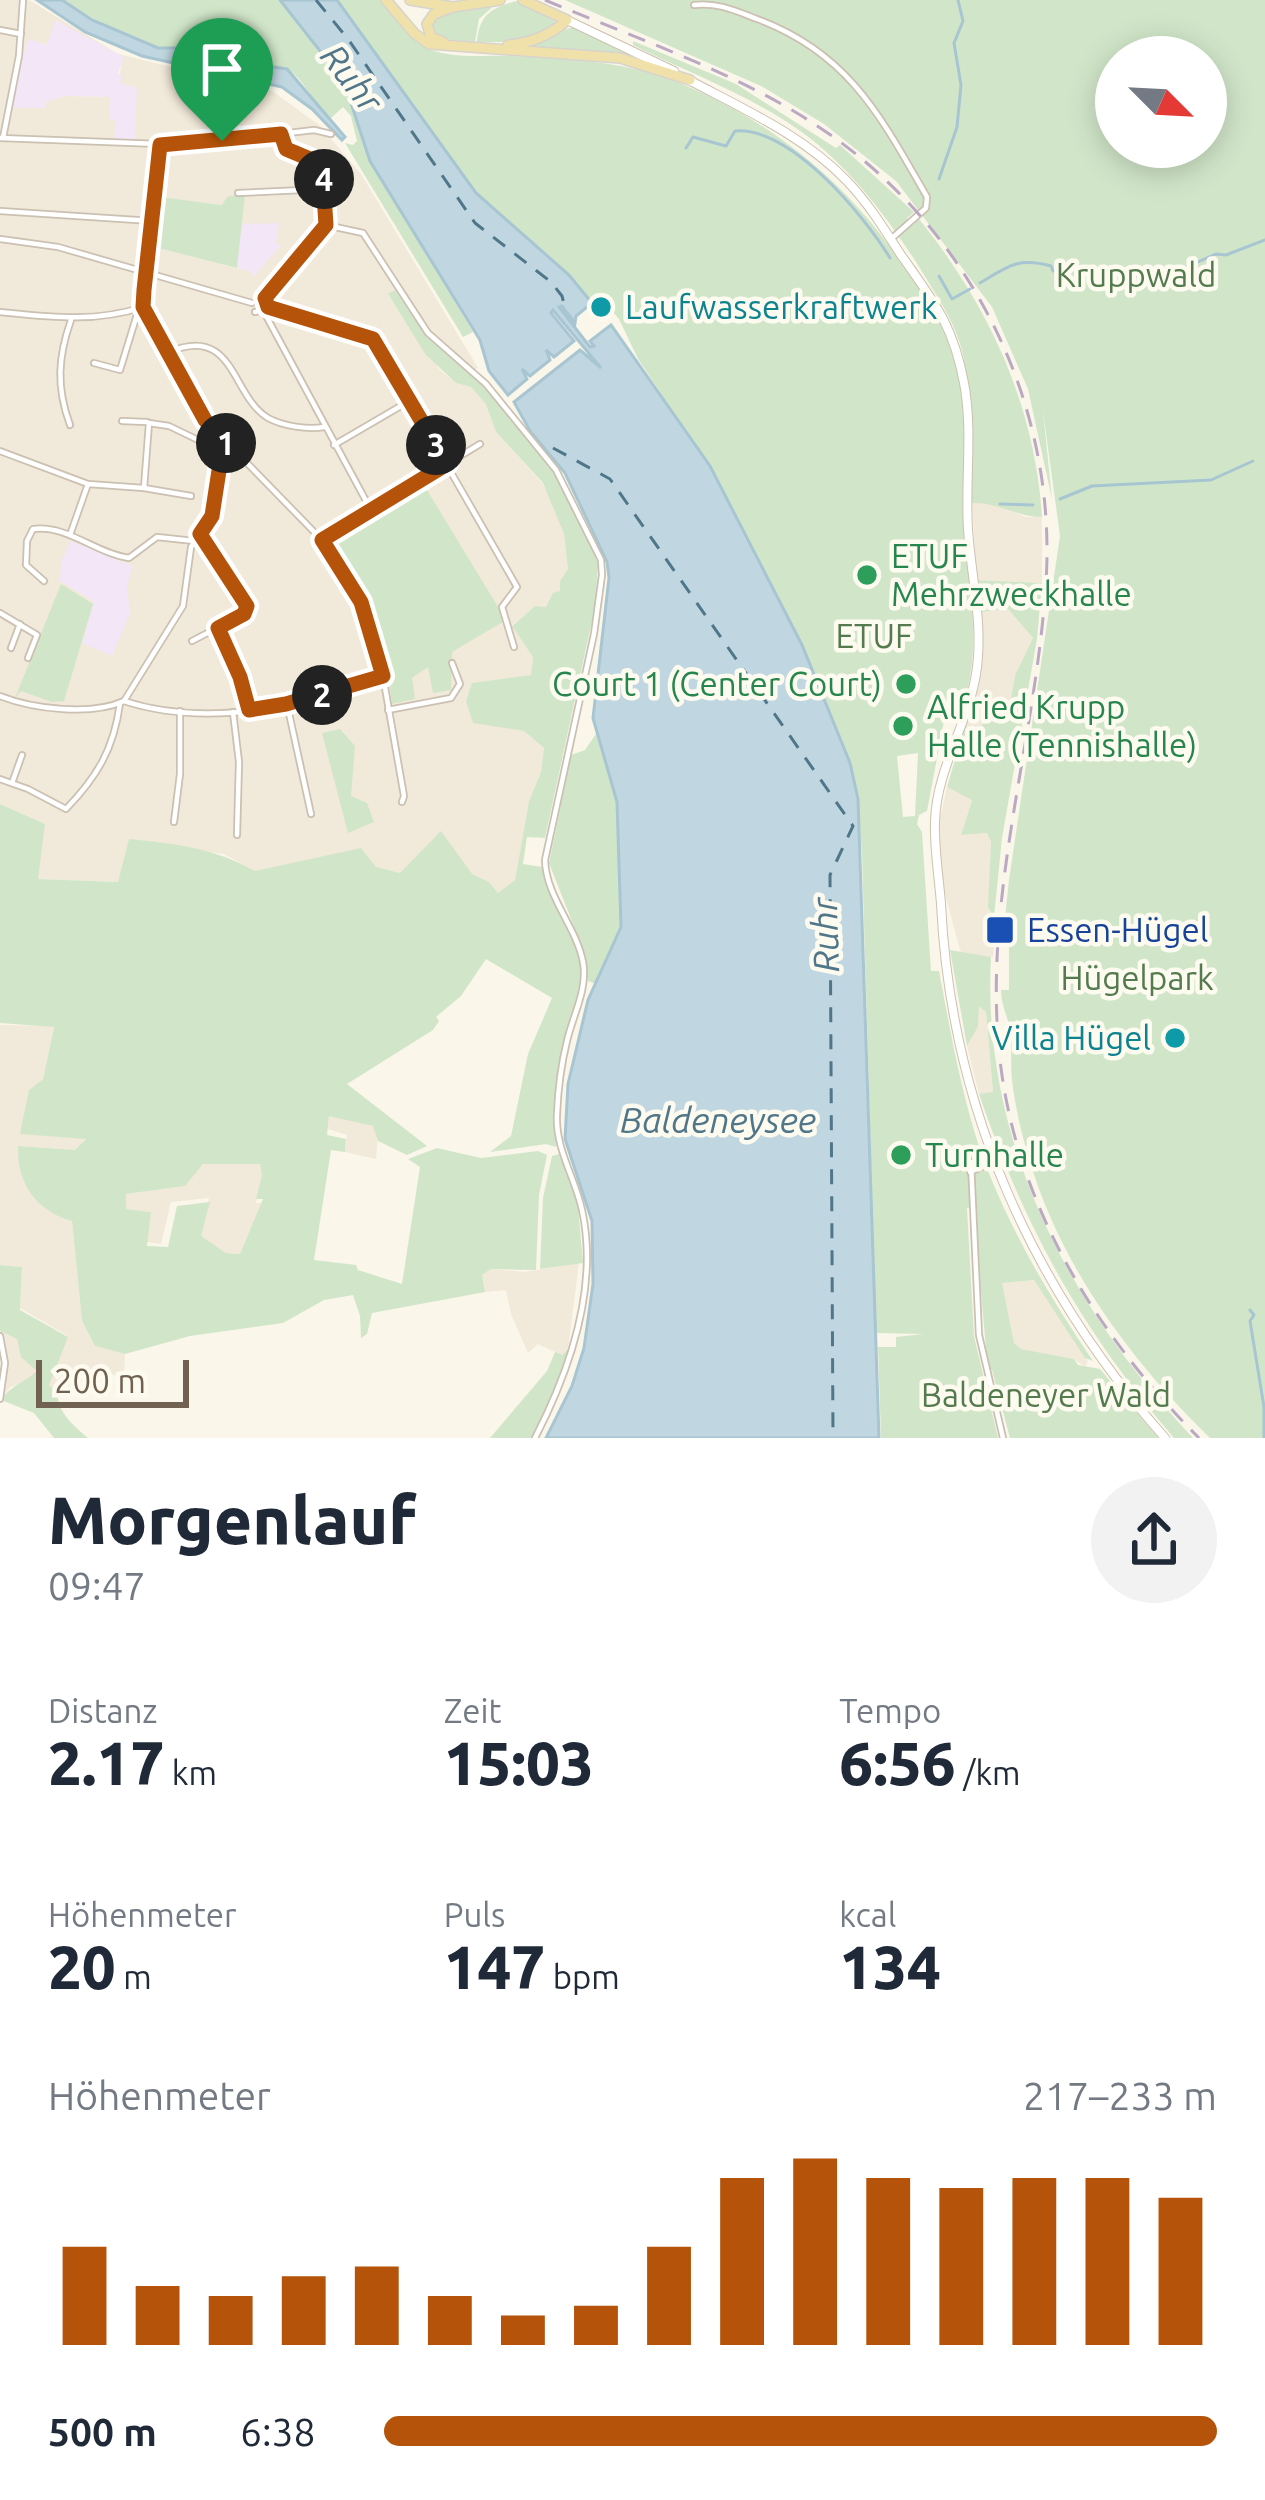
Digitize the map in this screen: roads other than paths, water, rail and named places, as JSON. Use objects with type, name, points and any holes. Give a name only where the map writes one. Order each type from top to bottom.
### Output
[{"type":"main road","points":[[386,0],[413,33],[429,44],[605,56],[690,80]]},
{"type":"main road","points":[[410,0],[453,7]]},
{"type":"main road","points":[[500,0],[453,7],[430,18],[427,28],[433,39],[524,43],[555,31],[568,20]]},
{"type":"main road","points":[[523,0],[690,80],[782,130],[823,159],[863,199],[940,308],[957,351],[967,402],[968,529],[977,656],[971,694],[938,797],[934,830],[942,944],[958,1042],[992,1157],[1025,1234],[1105,1363],[1165,1438]]},
{"type":"street","points":[[23,0],[2,138],[160,145],[314,130],[331,134]]},
{"type":"street","points":[[694,5],[719,5],[781,28],[818,50],[856,83],[927,197],[926,208],[891,238]]},
{"type":"street","points":[[0,30],[21,34]]},
{"type":"street","points":[[281,134],[286,149],[322,164],[326,225],[265,298],[266,309],[324,428],[371,510]]},
{"type":"street","points":[[94,363],[120,370],[141,308],[160,145]]},
{"type":"street","points":[[238,193],[325,189]]},
{"type":"street","points":[[0,211],[152,221]]},
{"type":"street","points":[[326,225],[363,233],[428,333],[486,384],[556,470],[601,560],[598,614],[545,871],[584,964],[563,1056],[556,1119],[560,1150],[579,1196],[586,1253],[568,1371],[535,1438]]},
{"type":"street","points":[[2,237],[58,247],[252,303]]},
{"type":"street","points":[[252,303],[257,297],[265,298]]},
{"type":"street","points":[[252,303],[255,311],[266,309],[373,339],[517,587],[502,607],[514,647]]},
{"type":"street","points":[[0,312],[71,320],[141,308]]},
{"type":"street","points":[[141,308],[205,420],[322,540],[361,602],[383,676],[402,802]]},
{"type":"street","points":[[70,425],[58,363],[71,320]]},
{"type":"street","points":[[169,352],[194,346],[220,354],[264,415],[287,424],[324,428]]},
{"type":"street","points":[[334,445],[411,400]]},
{"type":"street","points":[[122,421],[169,426],[222,451]]},
{"type":"street","points":[[144,488],[149,422]]},
{"type":"street","points":[[0,779],[66,809],[100,771],[122,702],[184,606],[194,541],[212,516],[225,442],[244,427]]},
{"type":"street","points":[[322,540],[480,444]]},
{"type":"street","points":[[0,451],[88,484],[191,496]]},
{"type":"street","points":[[70,535],[88,484]]},
{"type":"street","points":[[44,580],[26,565],[28,535],[40,528],[129,558],[157,537],[194,541]]},
{"type":"street","points":[[191,641],[247,609],[200,534]]},
{"type":"street","points":[[1,616],[37,634],[28,658]]},
{"type":"street","points":[[10,648],[20,625]]},
{"type":"street","points":[[218,628],[249,710]]},
{"type":"street","points":[[388,710],[451,698],[460,684],[452,663]]},
{"type":"street","points":[[0,696],[35,705],[102,708],[122,702],[180,711],[233,712],[286,704],[383,676]]},
{"type":"street","points":[[286,704],[310,814]]},
{"type":"street","points":[[174,822],[180,711]]},
{"type":"street","points":[[233,712],[239,762],[237,835]]},
{"type":"street","points":[[12,783],[22,755]]},
{"type":"street","points":[[992,1157],[971,1163],[970,1172],[979,1335],[1004,1438]]},
{"type":"street","points":[[0,1336],[5,1363],[0,1399]]},
{"type":"water","points":[[37,0],[62,0],[92,20],[158,48],[181,48],[206,57],[287,69],[345,137],[342,140],[282,87],[142,56],[85,32]]},
{"type":"water","name":"Baldeneysee","points":[[280,0],[337,0],[476,193],[569,275],[592,303],[576,316],[575,323],[559,307],[590,347],[594,346],[590,341],[611,325],[710,466],[802,645],[850,763],[858,799],[879,1438],[546,1438],[572,1386],[584,1348],[593,1284],[592,1221],[565,1139],[568,1084],[588,1000],[621,927],[617,802],[593,718],[607,562],[565,473],[530,431],[514,402],[580,350],[601,368],[553,310],[574,341],[554,357],[546,350],[550,360],[530,376],[522,369],[527,379],[508,395],[489,371],[480,340],[370,161],[349,97],[328,61]]},
{"type":"waterway","points":[[939,179],[957,127],[961,85],[954,43],[963,21],[958,0]]},
{"type":"waterway","points":[[686,148],[693,137],[726,146],[735,131],[779,143],[844,197],[890,258]]},
{"type":"waterway","points":[[1079,268],[1145,277],[1152,270],[1173,273],[1265,240]]},
{"type":"waterway","points":[[980,283],[1021,263],[1040,263],[1053,271],[1069,267]]},
{"type":"waterway","points":[[939,276],[952,299],[970,289]]},
{"type":"waterway","points":[[1060,499],[1092,486],[1211,480],[1253,461]]},
{"type":"waterway","points":[[1000,504],[1033,505]]},
{"type":"waterway","points":[[1250,1310],[1264,1438]]},
{"type":"railway","points":[[545,0],[734,79],[839,141],[888,182],[931,229],[968,280],[998,335],[1022,394],[1038,455],[1046,518],[1040,641],[999,932],[996,991],[1007,1105],[1041,1211],[1065,1261],[1126,1355],[1199,1438]]},
{"type":"place","name":"Laufwasserkraftwerk","points":[[601,307]]},
{"type":"place","name":"ETUF Mehrzweckhalle","points":[[867,575]]},
{"type":"place","name":"Court 1 (Center Court)","points":[[906,684]]},
{"type":"place","name":"Alfried Krupp Halle (Tennishalle)","points":[[903,726]]},
{"type":"place","name":"Essen-Hügel","points":[[1000,930]]},
{"type":"place","name":"Villa Hügel","points":[[1175,1038]]},
{"type":"place","name":"Turnhalle","points":[[901,1155]]},
{"type":"water label","name":"Ruhr","points":[[352,78]]},
{"type":"water label","name":"Ruhr","points":[[825,935]]},
{"type":"park label","name":"Kruppwald","points":[[1136,275]]},
{"type":"park label","name":"ETUF","points":[[874,636]]},
{"type":"park label","name":"Hügelpark","points":[[1137,978]]},
{"type":"park label","name":"Baldeneyer Wald","points":[[1046,1395]]}]
